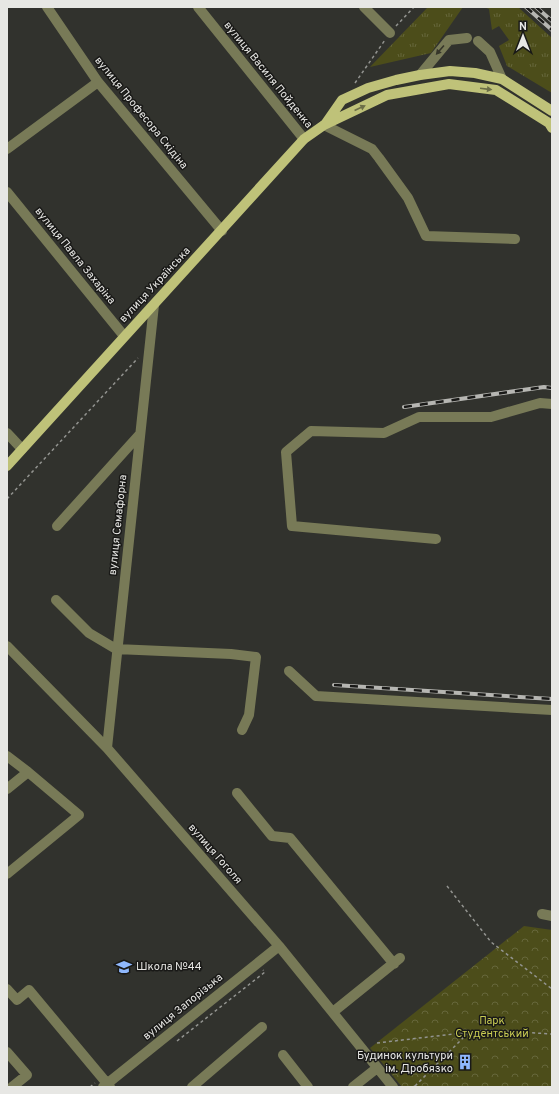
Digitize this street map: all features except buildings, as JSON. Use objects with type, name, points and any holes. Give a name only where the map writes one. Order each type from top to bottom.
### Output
[{"type":"main road","name":"вулиця Українська","points":[[324,124],[342,100],[368,88],[420,75],[450,71],[475,73],[502,79],[552,111]]},
{"type":"main road","name":"вулиця Українська","points":[[7,466],[304,139],[324,124],[387,95],[449,84],[496,90],[549,123],[552,128]]},
{"type":"street","name":"вулиця Професора Скідіна","points":[[47,7],[98,82],[222,231]]},
{"type":"street","points":[[55,7],[56,19]]},
{"type":"street","name":"вулиця Василя Пойденка","points":[[198,7],[304,139]]},
{"type":"street","points":[[364,7],[390,33]]},
{"type":"street","points":[[420,75],[449,40],[467,38]]},
{"type":"street","points":[[478,41],[490,52],[502,79]]},
{"type":"street","points":[[7,149],[98,82]]},
{"type":"street","points":[[324,124],[372,149],[408,198],[426,236],[515,239]]},
{"type":"street","name":"вулиця Павла Захаріна","points":[[7,192],[124,336]]},
{"type":"street","name":"вулиця Семафорна","points":[[106,748],[154,305]]},
{"type":"street","points":[[436,539],[292,526],[286,452],[311,431],[384,433],[419,417],[491,417],[540,403],[552,404]]},
{"type":"street","points":[[7,433],[22,449]]},
{"type":"street","points":[[57,526],[140,434]]},
{"type":"street","points":[[56,600],[89,633],[116,649],[231,654],[256,657],[249,715],[242,730]]},
{"type":"street","name":"вулиця Гоголя","points":[[7,646],[106,748],[279,946],[393,1087]]},
{"type":"street","points":[[289,671],[316,696],[552,710]]},
{"type":"street","points":[[7,756],[79,815],[7,874]]},
{"type":"street","points":[[7,789],[28,772]]},
{"type":"street","points":[[237,794],[272,836],[290,838],[397,961],[333,1012]]},
{"type":"street","name":"вулиця Запорізька","points":[[106,1086],[279,946]]},
{"type":"street","points":[[7,989],[17,1000],[29,990],[106,1086]]},
{"type":"street","points":[[192,1087],[262,1027]]},
{"type":"street","points":[[7,1052],[27,1075],[12,1087]]},
{"type":"street","points":[[283,1055],[308,1087]]},
{"type":"street","points":[[353,1087],[377,1068]]},
{"type":"path","points":[[342,100],[390,33],[414,7]]},
{"type":"path","points":[[7,499],[149,347]]},
{"type":"path","points":[[447,886],[491,942],[552,988]]},
{"type":"path","points":[[376,1043],[488,1030],[552,1034]]},
{"type":"path","points":[[414,1086],[470,1032]]},
{"type":"path","points":[[414,1086],[421,1087]]},
{"type":"green space","points":[[428,7],[463,7],[431,53],[370,67]]},
{"type":"green space","points":[[484,7],[518,7],[552,38],[552,93],[507,66],[499,46],[509,40],[499,26],[492,30],[489,9]]},
{"type":"green space","name":"Парк Студентський","points":[[524,926],[552,930],[552,1087],[402,1087],[370,1048]]},
{"type":"railway","points":[[526,7],[552,30]]},
{"type":"railway","points":[[536,7],[552,21]]},
{"type":"railway","points":[[404,407],[544,387],[552,388]]},
{"type":"railway","points":[[334,685],[552,699]]},
{"type":"place","name":"Школа №44","points":[[124,967]]},
{"type":"place","name":"Будинок культури ім. Дробязко","points":[[465,1062]]}]
